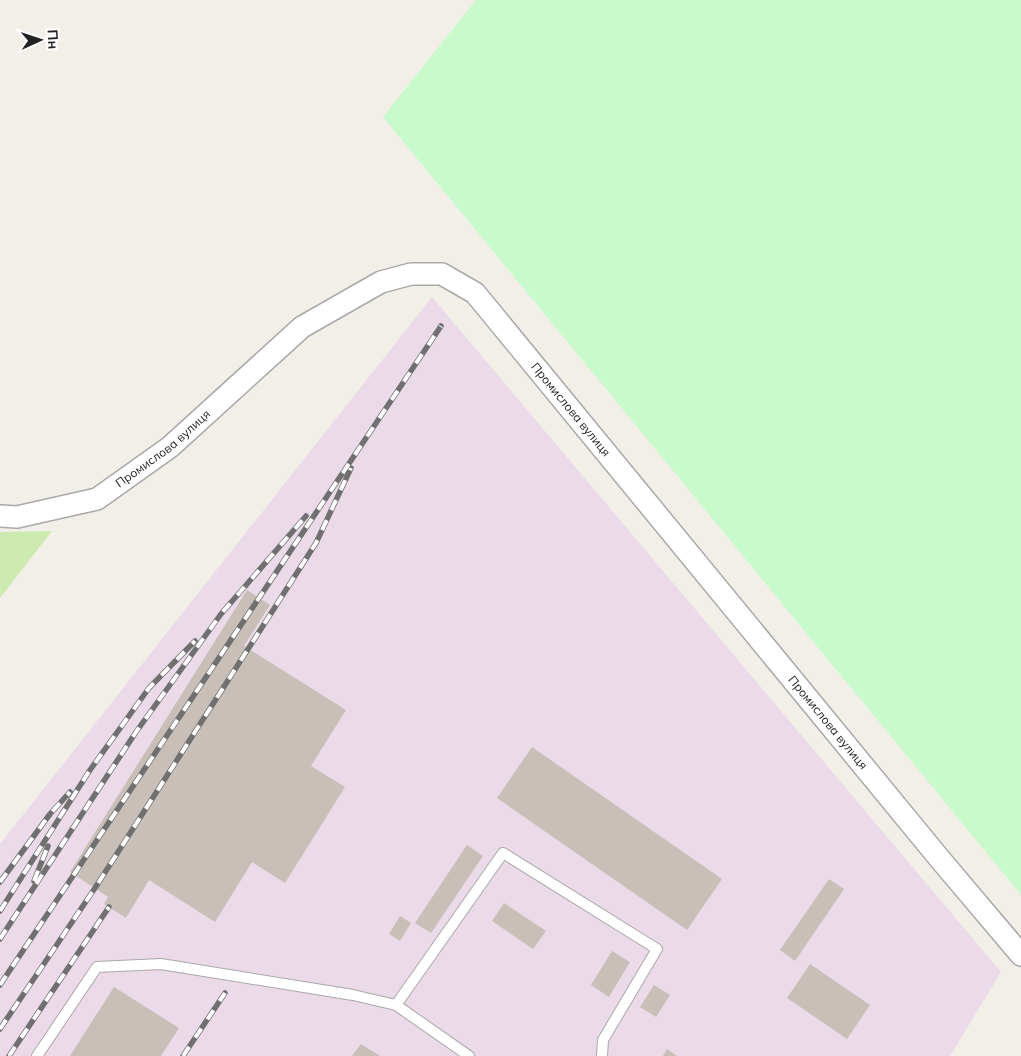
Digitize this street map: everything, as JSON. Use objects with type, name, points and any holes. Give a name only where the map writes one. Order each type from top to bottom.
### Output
[{"type":"street","name":"Промислова вулиця","points":[[0,516],[16,518],[98,499],[170,447],[302,327],[381,282],[411,274],[442,274],[475,293],[1021,955]]},
{"type":"lane","points":[[396,1006],[503,853],[657,949],[603,1040],[602,1056]]},
{"type":"lane","points":[[37,1056],[97,967],[160,964],[353,995],[396,1006],[469,1056]]},
{"type":"shaded area","points":[[432,297],[1001,972],[950,1056],[0,1056],[0,844]]},
{"type":"green space","points":[[476,0],[1021,0],[1021,895],[383,117]]},
{"type":"green space","points":[[52,531],[0,598],[0,532]]},
{"type":"building","points":[[247,590],[270,605],[244,646],[346,710],[311,766],[345,787],[285,883],[252,862],[215,922],[149,880],[126,918],[104,904],[108,897],[70,872]]},
{"type":"building","points":[[532,747],[722,879],[687,930],[497,798]]},
{"type":"building","points":[[467,845],[483,856],[431,933],[415,923]]},
{"type":"building","points":[[829,879],[844,889],[795,961],[780,950]]},
{"type":"building","points":[[504,903],[546,931],[533,949],[492,921]]},
{"type":"building","points":[[400,916],[411,923],[400,941],[389,934]]},
{"type":"building","points":[[612,951],[630,962],[609,997],[591,985]]},
{"type":"building","points":[[810,964],[870,1005],[847,1039],[787,998]]},
{"type":"building","points":[[654,985],[670,995],[656,1017],[640,1007]]},
{"type":"building","points":[[114,987],[179,1028],[161,1056],[70,1056]]},
{"type":"building","points":[[361,1044],[380,1056],[352,1056]]},
{"type":"building","points":[[667,1049],[677,1056],[663,1056]]},
{"type":"railway","points":[[0,985],[441,326]]},
{"type":"railway","points":[[0,1029],[95,888],[316,543],[351,468]]},
{"type":"railway","points":[[0,939],[136,732],[221,614],[306,516]]},
{"type":"railway","points":[[0,911],[90,770],[149,688],[195,641]]},
{"type":"railway","points":[[0,882],[50,814],[70,792]]},
{"type":"railway","points":[[34,881],[48,846]]},
{"type":"railway","points":[[9,1056],[109,907]]},
{"type":"railway","points":[[183,1056],[225,993]]}]
